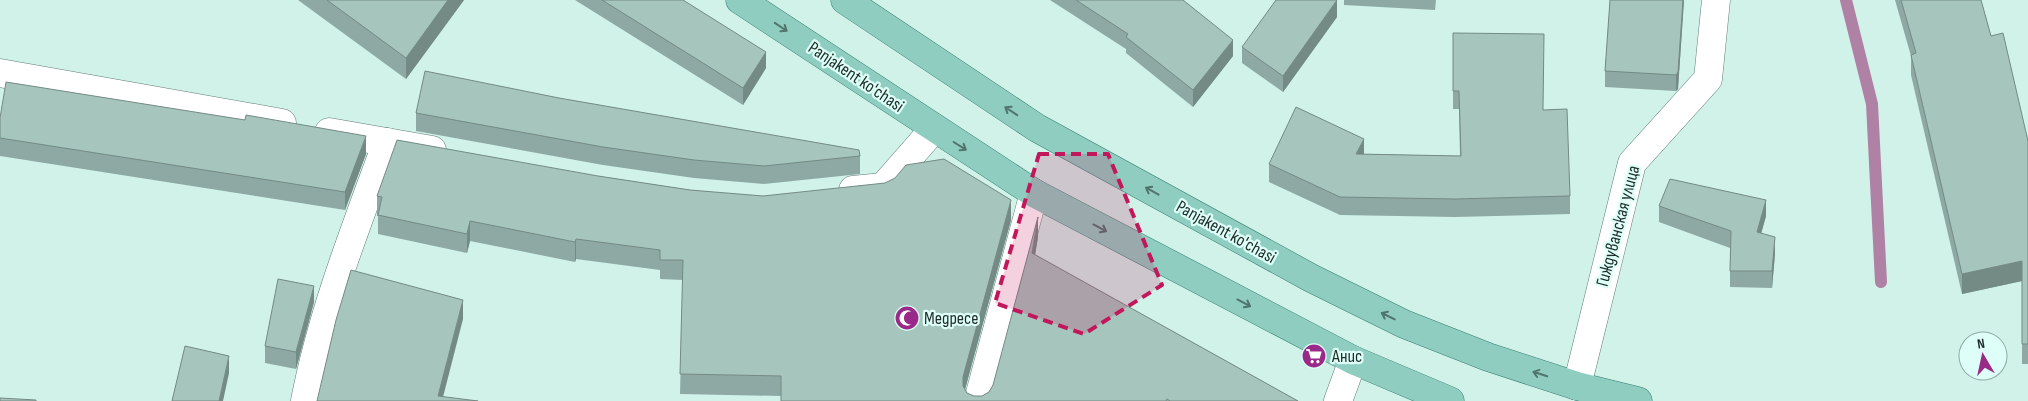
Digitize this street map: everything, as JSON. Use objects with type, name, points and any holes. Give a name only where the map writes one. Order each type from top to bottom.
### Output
[{"type":"main road","name":"Panjakent ko'chasi","points":[[740,0],[1034,193],[1353,360],[1450,401]]},
{"type":"main road","name":"Panjakent ko'chasi","points":[[845,0],[1037,128],[1311,278],[1404,324],[1488,357],[1577,386],[1638,401]]},
{"type":"street","name":"Гиждуванская улица","points":[[1577,386],[1632,163],[1708,79],[1716,0]]},
{"type":"street","points":[[0,74],[455,154]]},
{"type":"street","points":[[824,193],[883,187],[934,129]]},
{"type":"street","points":[[305,401],[313,360],[349,246],[387,142]]},
{"type":"street","points":[[978,401],[1034,193]]},
{"type":"street","points":[[1338,401],[1353,360]]},
{"type":"highlighted area","points":[[1039,154],[1108,154],[1162,285],[1084,334],[995,303]]},
{"type":"building","points":[[327,0],[448,0],[406,58]]},
{"type":"building","points":[[602,0],[683,0],[766,52],[743,88]]},
{"type":"building","points":[[1076,0],[1183,0],[1233,40],[1193,90],[1126,37],[1128,34]]},
{"type":"building","points":[[1276,0],[1337,0],[1283,76],[1242,47]]},
{"type":"building","points":[[1610,0],[1683,0],[1678,72],[1676,75],[1605,71]]},
{"type":"building","points":[[1901,0],[1981,0],[1991,36],[2003,33],[2028,141],[2028,344],[2022,344],[2022,261],[1962,274],[1911,55],[1916,53]]},
{"type":"building","points":[[1453,33],[1544,34],[1543,110],[1567,109],[1570,196],[1455,199],[1340,197],[1269,164],[1296,107],[1364,139],[1356,154],[1461,156],[1459,91],[1453,91]]},
{"type":"building","points":[[425,71],[559,98],[859,150],[860,156],[764,166],[694,160],[603,147],[416,113]]},
{"type":"building","points":[[6,82],[245,120],[246,115],[366,136],[345,192],[0,138],[0,118]]},
{"type":"building","points":[[397,140],[598,176],[690,190],[763,196],[885,183],[895,178],[906,165],[944,159],[1011,200],[963,377],[963,386],[967,393],[974,396],[982,396],[989,392],[993,385],[1038,217],[1032,253],[1298,401],[1170,401],[1167,399],[1166,401],[781,401],[781,376],[680,374],[683,260],[660,260],[660,250],[576,239],[575,242],[470,221],[467,234],[378,215],[382,197],[377,196]]},
{"type":"building","points":[[1670,179],[1766,200],[1757,232],[1775,237],[1772,271],[1730,271],[1731,231],[1659,206]]},
{"type":"building","points":[[351,270],[463,300],[438,396],[478,401],[317,401],[336,320]]},
{"type":"building","points":[[278,279],[314,286],[296,352],[265,346]]},
{"type":"building","points":[[185,346],[229,356],[219,401],[172,401]]},
{"type":"building","points":[[0,398],[36,400],[36,401],[0,401]]},
{"type":"waterway","points":[[1846,0],[1872,104],[1881,282]]},
{"type":"place","name":"Медресе","points":[[907,318]]},
{"type":"place","name":"Анис","points":[[1314,356]]}]
